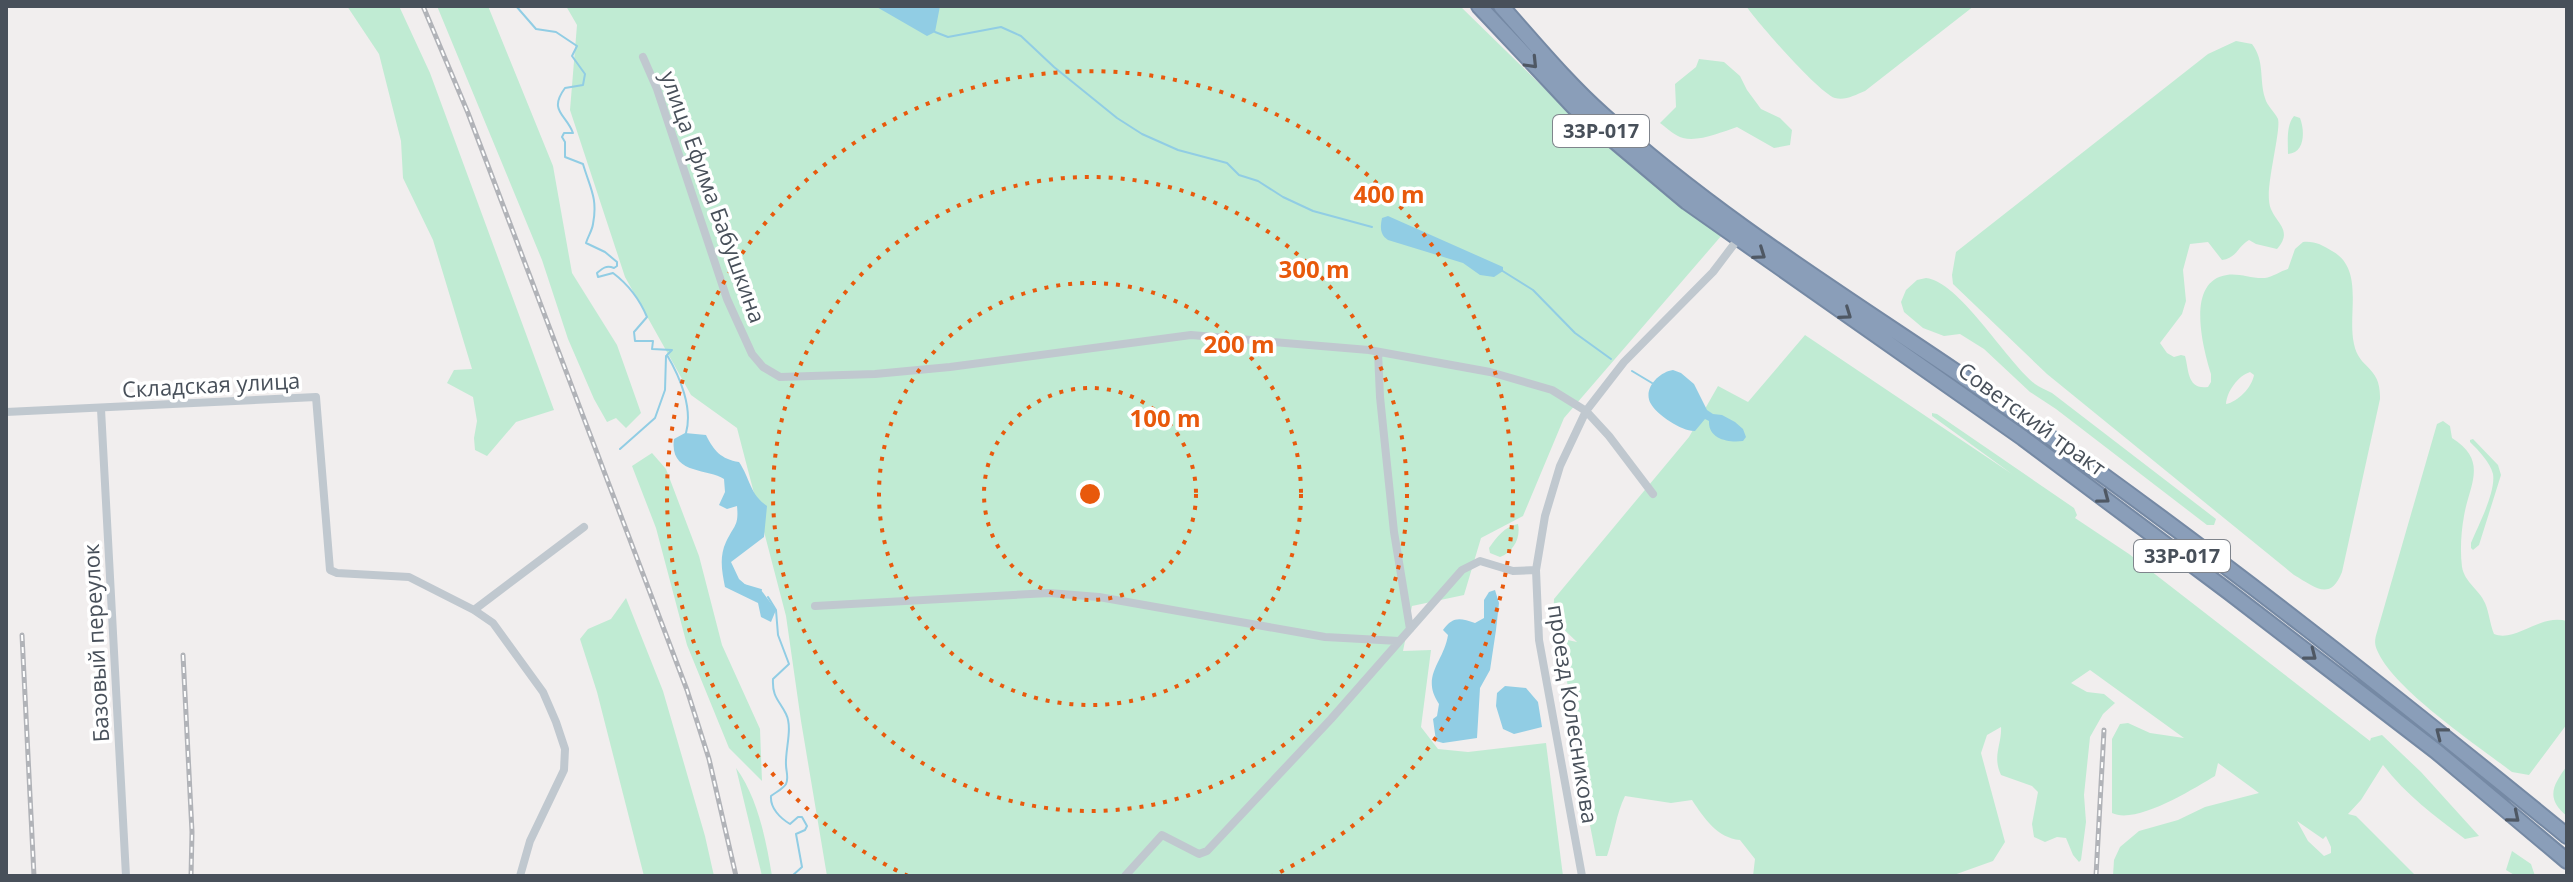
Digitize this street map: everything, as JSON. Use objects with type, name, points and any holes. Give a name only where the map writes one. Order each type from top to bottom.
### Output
[{"type":"highway","name":"Советский тракт","points":[[1479,6],[1595,126],[1687,202],[1742,233],[2032,424],[2241,576],[2567,836]]},
{"type":"highway","name":"Советский тракт","points":[[1501,6],[1564,77],[1604,116],[1742,233],[2194,565],[2436,751],[2567,861]]},
{"type":"street","name":"улица Ефима Бабушкина","points":[[643,57],[657,89],[727,299],[752,354],[768,371],[780,377],[875,374],[950,367],[1191,335],[1378,352]]},
{"type":"street","name":"проезд Колесникова","points":[[1582,876],[1540,647],[1536,609],[1536,570],[1545,516],[1570,441],[1586,411],[1624,362],[1713,272],[1742,233]]},
{"type":"street","points":[[1410,629],[1394,532],[1378,352],[1502,375],[1552,390],[1586,411],[1653,494]]},
{"type":"street","name":"Складская улица","points":[[101,409],[316,397],[330,570],[409,577],[474,610],[493,623],[543,692],[556,722],[565,749],[564,770],[530,841],[520,876]]},
{"type":"street","points":[[6,412],[101,409]]},
{"type":"street","name":"Базовый переулок","points":[[101,409],[126,876]]},
{"type":"street","points":[[474,610],[584,527]]},
{"type":"street","points":[[1125,876],[1162,835],[1199,854],[1207,851],[1331,719],[1462,570],[1480,561],[1513,571],[1536,570]]},
{"type":"street","points":[[815,606],[1049,593],[1104,598],[1325,637],[1399,641]]},
{"type":"green space","points":[[347,6],[399,6],[430,73],[554,410],[516,422],[487,456],[475,450],[477,421],[473,397],[447,383],[454,370],[472,369],[433,240],[403,178],[401,141],[379,54]]},
{"type":"green space","points":[[437,6],[488,6],[553,166],[572,273],[617,345],[641,413],[626,428],[616,418],[607,422],[594,399],[568,339],[542,260]]},
{"type":"green space","points":[[566,6],[1460,6],[1592,135],[1722,235],[1564,418],[1523,516],[1481,538],[1464,595],[1412,606],[1403,651],[1431,650],[1421,727],[1438,749],[1468,752],[1546,743],[1563,876],[827,876],[786,616],[737,428],[691,395],[625,277],[570,110],[577,25]]},
{"type":"green space","points":[[1746,6],[1974,6],[1865,91],[1842,99],[1827,93],[1803,71]]},
{"type":"green space","points":[[2236,41],[2252,44],[2256,50],[2265,98],[2278,119],[2269,200],[2284,235],[2277,249],[2249,240],[2231,257],[2222,260],[2208,242],[2190,244],[2183,270],[2186,301],[2182,314],[2160,343],[2174,357],[2185,356],[2193,382],[2208,387],[2211,374],[2200,317],[2201,302],[2214,280],[2227,275],[2265,278],[2274,275],[2288,269],[2295,249],[2303,242],[2322,245],[2342,259],[2352,280],[2354,344],[2360,359],[2377,380],[2380,399],[2342,572],[2332,587],[2327,589],[2315,587],[2294,575],[2047,374],[1953,284],[1956,252],[2208,54]],"holes":[[[2250,372],[2254,375],[2244,393],[2226,404],[2237,380]]]},
{"type":"green space","points":[[1699,59],[1724,62],[1740,76],[1761,109],[1780,118],[1792,130],[1790,145],[1774,148],[1737,127],[1703,138],[1683,138],[1660,123],[1676,107],[1675,84],[1696,67]]},
{"type":"green space","points":[[2294,116],[2300,118],[2302,140],[2298,150],[2288,154],[2289,129]]},
{"type":"green space","points":[[1926,278],[1939,282],[1953,293],[2035,384],[2052,393],[2216,519],[2214,525],[2207,525],[2030,392],[1984,349],[1960,334],[1944,336],[1923,328],[1904,312],[1901,302],[1906,290],[1917,280]]},
{"type":"green space","points":[[1805,335],[2012,474],[1932,416],[1932,413],[1937,414],[2074,508],[2075,518],[2129,554],[2370,741],[2382,735],[2421,772],[2479,836],[2465,839],[2411,796],[2383,765],[2361,800],[2348,814],[2356,816],[2416,876],[2113,876],[2114,860],[2120,847],[2139,831],[2178,820],[2205,807],[2259,793],[2218,763],[2215,776],[2164,804],[2135,814],[2112,813],[2112,739],[2120,724],[2128,723],[2150,733],[2184,738],[2090,670],[2071,683],[2087,692],[2104,694],[2115,703],[2103,714],[2090,737],[2084,795],[2086,822],[2079,862],[2066,838],[2057,837],[2045,842],[2034,837],[2032,824],[2038,792],[2032,786],[2001,775],[1997,756],[2001,727],[1987,735],[1981,753],[2005,842],[1993,861],[1951,876],[1753,876],[1755,859],[1740,840],[1718,831],[1692,800],[1671,803],[1625,796],[1607,856],[1596,856],[1588,815],[1582,747],[1564,669],[1563,639],[1577,642],[1553,619],[1554,599],[1689,437],[1718,386],[1748,402]],"holes":[[[2297,821],[2323,839],[2326,836],[2331,847],[2331,853],[2324,856],[2308,841]]]},
{"type":"green space","points":[[2443,421],[2450,426],[2452,438],[2470,456],[2473,465],[2474,474],[2462,528],[2462,567],[2485,603],[2494,634],[2511,635],[2547,621],[2567,621],[2567,724],[2529,775],[2512,772],[2437,716],[2400,682],[2375,646],[2437,424]]},
{"type":"green space","points":[[2473,439],[2498,465],[2501,475],[2479,545],[2473,550],[2471,543],[2486,509],[2493,474],[2470,442]]},
{"type":"green space","points":[[652,453],[666,469],[699,556],[722,645],[760,729],[762,781],[729,748],[687,645],[656,528],[632,466]]},
{"type":"green space","points":[[1518,524],[1517,539],[1509,552],[1500,557],[1490,553],[1489,548],[1498,537]]},
{"type":"green space","points":[[626,598],[663,691],[714,876],[644,876],[597,692],[580,639],[588,629],[611,619]]},
{"type":"green space","points":[[2567,766],[2567,816],[2556,803],[2554,791]]},
{"type":"green space","points":[[736,768],[755,806],[772,876],[762,876]]},
{"type":"green space","points":[[2512,851],[2531,864],[2535,876],[2516,876],[2506,870]]},
{"type":"water","points":[[875,6],[940,6],[935,32],[927,36]]},
{"type":"water","points":[[1388,216],[1503,267],[1503,271],[1494,277],[1480,275],[1463,263],[1388,240],[1381,228],[1382,218]]},
{"type":"water","points":[[1673,370],[1694,384],[1707,410],[1722,415],[1743,429],[1746,437],[1743,441],[1715,436],[1709,421],[1705,419],[1695,431],[1684,429],[1654,408],[1649,398],[1650,387],[1658,378]]},
{"type":"water","points":[[685,433],[706,435],[719,453],[739,462],[753,491],[767,506],[764,537],[731,562],[739,579],[747,586],[761,590],[776,610],[771,622],[761,617],[758,603],[725,587],[722,553],[737,522],[737,506],[727,509],[719,505],[725,492],[724,479],[683,465],[677,459],[674,439]]},
{"type":"water","points":[[1495,590],[1499,603],[1496,630],[1490,670],[1480,688],[1477,738],[1443,743],[1436,741],[1433,719],[1437,716],[1439,704],[1432,677],[1446,645],[1448,635],[1443,630],[1454,620],[1475,623],[1484,618],[1484,600],[1489,592]]},
{"type":"water","points":[[1505,686],[1526,688],[1538,702],[1542,727],[1514,734],[1503,729],[1496,706],[1497,693]]},
{"type":"waterway","points":[[516,6],[536,29],[556,32],[577,46],[572,56],[585,74],[583,85],[565,88],[558,107],[573,133],[564,133],[562,137],[565,157],[583,164],[594,200],[593,224],[586,243],[617,262],[614,268],[607,267],[597,273],[598,277],[613,273],[633,292],[644,310],[647,317],[634,332],[635,341],[653,341],[652,349],[672,350],[667,355],[684,393],[688,413],[686,433]]},
{"type":"waterway","points":[[935,32],[948,37],[1001,27],[1021,36],[1054,67],[1117,118],[1142,134],[1178,150],[1227,163],[1239,175],[1258,181],[1313,211],[1372,227]]},
{"type":"waterway","points":[[1501,270],[1533,290],[1575,333],[1611,359]]},
{"type":"waterway","points":[[620,449],[655,418],[665,390],[666,356]]},
{"type":"waterway","points":[[1632,371],[1652,383]]},
{"type":"waterway","points":[[744,585],[761,590]]},
{"type":"waterway","points":[[768,597],[776,610],[778,635],[789,664],[773,679],[775,694],[788,720],[789,732],[787,782],[771,796],[771,800],[776,812],[786,822],[790,824],[802,817],[807,826],[796,834],[802,867],[792,876]]},
{"type":"railway","points":[[423,6],[468,113],[687,690],[709,759],[736,876]]},
{"type":"railway","points":[[22,635],[34,876]]},
{"type":"railway","points":[[183,655],[192,832],[191,876]]},
{"type":"railway","points":[[2096,876],[2104,730]]}]
